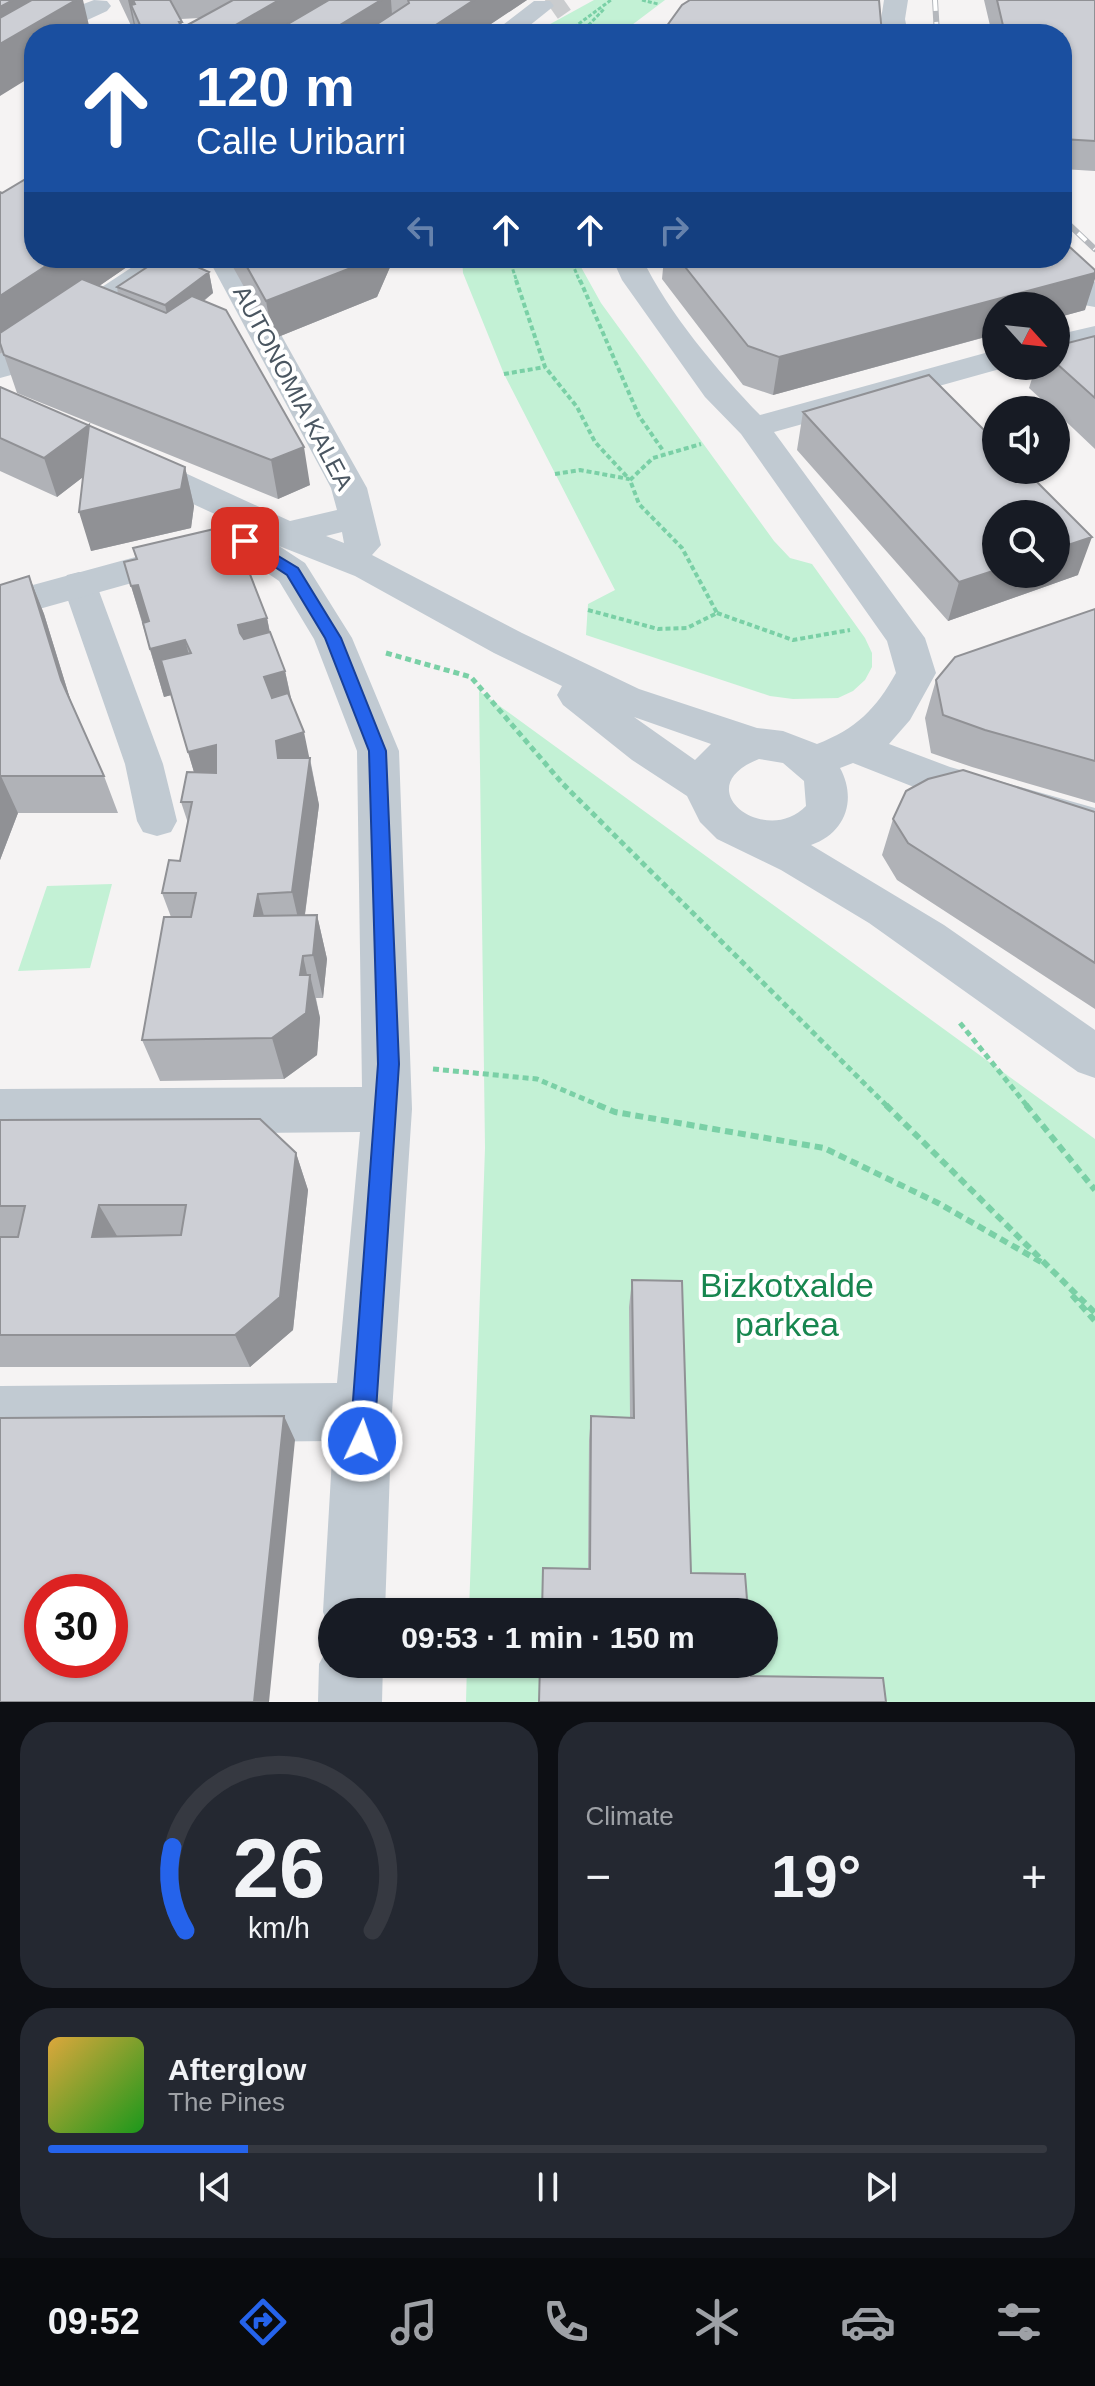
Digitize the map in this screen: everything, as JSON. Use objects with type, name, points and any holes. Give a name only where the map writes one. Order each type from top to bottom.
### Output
[{"type":"street","points":[[894,24],[896,0]]},
{"type":"street","points":[[517,24],[542,6]]},
{"type":"street","points":[[57,24],[101,9]]},
{"type":"street","points":[[0,368],[151,268]]},
{"type":"street","name":"AUTONOMIA KALEA","points":[[228,268],[349,488],[368,567]]},
{"type":"street","points":[[632,268],[637,280],[717,390],[753,427],[906,638],[935,668],[888,724],[855,747],[812,761]]},
{"type":"street","points":[[1061,268],[1095,298]]},
{"type":"street","points":[[1070,341],[1095,335]]},
{"type":"street","points":[[753,427],[982,364]]},
{"type":"street","points":[[106,450],[245,527],[292,572],[333,638],[378,751],[388,1087],[363,1412],[355,1598]]},
{"type":"street","points":[[287,534],[357,517]]},
{"type":"street","points":[[0,607],[245,527],[287,534],[368,567],[508,643],[625,699],[756,743],[776,744],[812,761],[827,782],[829,803],[852,889]]},
{"type":"street","points":[[292,572],[321,548]]},
{"type":"street","points":[[79,583],[144,764],[157,821]]},
{"type":"street","points":[[508,643],[647,749],[705,787]]},
{"type":"street","points":[[756,743],[723,755],[711,766],[705,787],[712,810],[724,823],[802,859],[852,889],[1095,1057]]},
{"type":"street","points":[[855,747],[939,780],[1095,825]]},
{"type":"street","points":[[751,835],[781,838],[800,834],[824,816],[829,803]]},
{"type":"street","points":[[0,1112],[388,1087]]},
{"type":"street","points":[[0,1415],[363,1412]]},
{"type":"street","points":[[350,1702],[351,1678]]},
{"type":"path","points":[[579,24],[612,0]]},
{"type":"path","points":[[589,24],[612,0]]},
{"type":"path","points":[[642,0],[658,4]]},
{"type":"path","points":[[513,268],[545,367],[577,407],[595,442],[630,480],[639,504],[682,548],[717,613],[793,640],[858,629]]},
{"type":"path","points":[[574,268],[639,416],[664,452]]},
{"type":"path","points":[[504,374],[545,367]]},
{"type":"path","points":[[630,480],[642,463],[664,452],[701,444]]},
{"type":"path","points":[[555,474],[580,470],[630,480]]},
{"type":"path","points":[[588,610],[658,629],[687,628],[717,613]]},
{"type":"path","points":[[333,638],[471,677],[562,783],[1095,1313]]},
{"type":"path","points":[[948,1013],[959,1022],[1095,1190]]},
{"type":"path","points":[[388,1087],[537,1079],[615,1112],[824,1148],[938,1203],[1048,1266],[1095,1321]]},
{"type":"green space","points":[[594,0],[665,0],[633,24],[550,24]]},
{"type":"green space","points":[[463,268],[582,268],[601,303],[774,541],[790,558],[812,564],[865,638],[872,653],[872,667],[865,680],[853,691],[838,698],[770,696],[586,635],[588,604],[615,590],[504,374]]},
{"type":"green space","name":"Bizkotxalde parkea","points":[[479,691],[1095,1139],[1095,1702],[466,1702],[467,1678],[778,1678],[778,1598],[469,1598],[485,1148]]},
{"type":"green space","points":[[112,884],[90,968],[18,971],[47,886]]},
{"type":"building","points":[[0,0],[13,0],[0,7]]},
{"type":"building","points":[[32,0],[76,0],[35,24],[24,24],[24,30],[0,44],[0,18]]},
{"type":"building","points":[[133,0],[170,0],[182,22],[140,24],[131,5],[135,4]]},
{"type":"building","points":[[233,0],[279,0],[237,24],[189,24]]},
{"type":"building","points":[[329,0],[381,0],[342,24],[288,24]]},
{"type":"building","points":[[408,0],[474,0],[437,24],[377,24],[409,3]]},
{"type":"building","points":[[690,0],[879,0],[881,24],[668,24],[682,5]]},
{"type":"building","points":[[997,0],[1095,0],[1095,141],[1072,140],[1072,24],[1003,24]]},
{"type":"building","points":[[24,180],[24,268],[43,268],[0,296],[0,192]]},
{"type":"building","points":[[1072,249],[1095,270],[1095,273],[1024,292],[982,292],[982,303],[779,357],[748,346],[686,268],[1072,268]]},
{"type":"building","points":[[146,268],[200,268],[209,272],[165,305],[117,287]]},
{"type":"building","points":[[248,268],[351,268],[266,301]]},
{"type":"building","points":[[82,279],[166,313],[192,296],[226,310],[304,447],[271,460],[4,355],[0,333]]},
{"type":"building","points":[[1095,336],[1095,398],[1070,376],[1070,342]]},
{"type":"building","points":[[929,375],[982,428],[982,484],[1039,484],[1055,500],[982,500],[982,575],[959,582],[803,412]]},
{"type":"building","points":[[0,387],[89,425],[44,458],[0,438]]},
{"type":"building","points":[[89,425],[185,467],[181,489],[79,512]]},
{"type":"building","points":[[1070,515],[1092,537],[1070,544]]},
{"type":"building","points":[[227,526],[231,537],[235,536],[267,618],[238,625],[240,633],[244,639],[270,632],[285,671],[264,677],[272,698],[288,693],[304,732],[276,741],[278,758],[310,758],[292,892],[258,894],[254,916],[317,915],[313,955],[303,956],[300,975],[310,975],[306,1013],[272,1038],[142,1040],[164,917],[191,917],[196,893],[162,893],[169,860],[180,861],[192,802],[181,802],[187,772],[216,773],[216,745],[188,752],[161,660],[191,653],[185,640],[150,649],[143,623],[149,621],[138,585],[131,586],[124,562],[137,559],[133,548]]},
{"type":"building","points":[[29,576],[61,680],[104,776],[0,777],[0,585]]},
{"type":"building","points":[[1095,609],[1095,761],[943,715],[936,680],[955,657]]},
{"type":"building","points":[[963,770],[1095,812],[1095,963],[908,843],[893,819],[906,791],[928,779]]},
{"type":"building","points":[[260,1119],[296,1153],[280,1297],[235,1335],[0,1335],[0,1237],[18,1237],[25,1206],[0,1206],[0,1120]],"holes":[[[99,1205],[186,1205],[181,1235],[92,1237]]]},
{"type":"building","points":[[632,1280],[682,1281],[691,1573],[745,1574],[747,1598],[542,1598],[543,1568],[590,1569],[591,1416],[634,1418]]},
{"type":"building","points":[[284,1416],[254,1702],[0,1702],[0,1418]]},
{"type":"building","points":[[778,1676],[883,1678],[886,1702],[539,1702],[540,1678]]},
{"type":"tunnel","points":[[551,9],[564,0]]},
{"type":"railway","points":[[935,0],[936,24]]},
{"type":"railway","points":[[1072,227],[1095,249]]},
{"type":"route","points":[[245,541],[292,572],[333,638],[378,751],[389,1064],[362,1441]]}]
